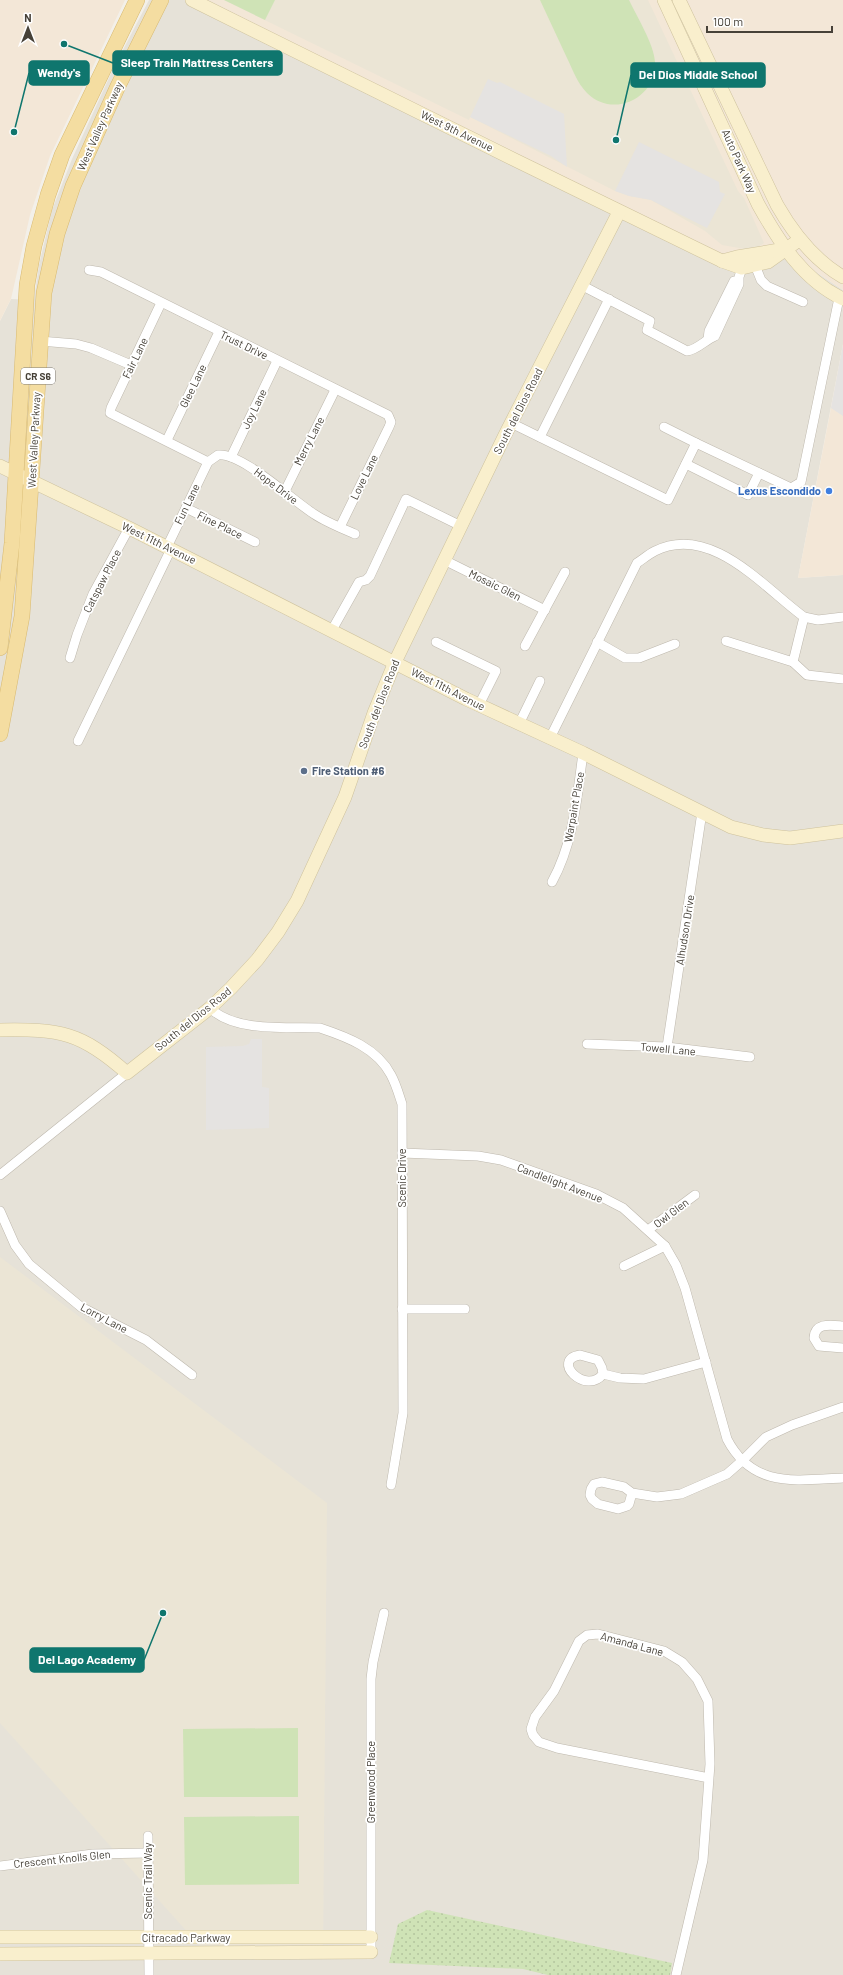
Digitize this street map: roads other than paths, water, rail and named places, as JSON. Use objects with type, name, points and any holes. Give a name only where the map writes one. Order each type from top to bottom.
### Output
[{"type":"main road","name":"West Valley Parkway","points":[[0,648],[11,551],[27,285],[34,246],[48,195],[62,155],[137,0]]},
{"type":"main road","name":"West Valley Parkway","points":[[0,734],[22,616],[44,293],[57,234],[67,202],[118,86],[161,0]]},
{"type":"street","name":"West 9th Avenue","points":[[192,0],[619,212],[722,261],[740,273]]},
{"type":"street","name":"Auto Park Way","points":[[664,0],[758,204],[773,231],[806,274],[841,298]]},
{"type":"street","name":"Auto Park Way","points":[[679,0],[777,205],[799,240],[843,277]]},
{"type":"street","name":"South del Dios Road","points":[[0,1175],[210,1008],[257,960],[278,932],[297,901],[345,797],[374,713],[395,662],[511,423],[619,212]]},
{"type":"street","points":[[581,285],[650,321],[647,330],[680,349],[692,350],[708,339],[709,331],[734,281],[740,273],[755,265],[768,262],[799,240]]},
{"type":"street","points":[[722,261],[737,256],[786,249]]},
{"type":"street","points":[[755,265],[761,280],[767,286],[803,302]]},
{"type":"street","name":"Trust Drive","points":[[90,270],[101,272],[335,390],[388,415],[390,422],[389,427]]},
{"type":"street","points":[[664,427],[791,488],[801,482],[841,298]]},
{"type":"street","points":[[540,437],[608,299]]},
{"type":"street","name":"Fair Lane","points":[[161,303],[110,413],[167,440]]},
{"type":"street","name":"Glee Lane","points":[[167,440],[219,332]]},
{"type":"street","points":[[40,340],[76,344],[91,348],[131,365]]},
{"type":"street","name":"Joy Lane","points":[[231,457],[277,361]]},
{"type":"street","name":"Merry Lane","points":[[284,493],[335,390]]},
{"type":"street","points":[[511,423],[668,500],[696,443]]},
{"type":"street","name":"Love Lane","points":[[340,527],[389,427]]},
{"type":"street","points":[[167,440],[208,462],[218,455],[231,457]]},
{"type":"street","name":"Hope Drive","points":[[231,457],[267,476],[284,493],[315,515],[355,534]]},
{"type":"street","name":"Fun Lane","points":[[78,742],[208,462]]},
{"type":"street","points":[[686,464],[748,495],[759,473]]},
{"type":"street","name":"West 11th Avenue","points":[[0,466],[129,528],[479,705],[583,753],[731,827],[763,836],[790,838],[843,832]]},
{"type":"street","points":[[332,630],[359,582],[366,580],[370,576],[406,499],[461,526]]},
{"type":"street","name":"Fine Place","points":[[186,508],[255,542]]},
{"type":"street","name":"Catspaw Place","points":[[70,658],[93,594],[129,528]]},
{"type":"street","points":[[550,738],[637,563],[656,550],[679,544],[698,544],[731,559],[804,617],[818,620],[843,617]]},
{"type":"street","name":"Mosaic Glen","points":[[444,560],[545,610]]},
{"type":"street","points":[[525,646],[565,572]]},
{"type":"street","points":[[793,662],[804,617]]},
{"type":"street","points":[[726,641],[793,662],[807,675],[843,679]]},
{"type":"street","points":[[436,642],[496,671],[479,705]]},
{"type":"street","points":[[597,642],[625,658],[638,658],[675,644]]},
{"type":"street","points":[[519,724],[540,681]]},
{"type":"street","name":"Warpaint Place","points":[[552,882],[562,864],[570,838],[583,753]]},
{"type":"street","name":"Alhudson Drive","points":[[667,1047],[702,812]]},
{"type":"street","name":"Scenic Drive","points":[[210,1008],[216,1014],[230,1021],[249,1025],[320,1028],[364,1046],[382,1062],[388,1071],[402,1104],[403,1413],[392,1485]]},
{"type":"street","points":[[0,1030],[49,1030],[63,1033],[86,1041],[127,1073]]},
{"type":"street","name":"Towell Lane","points":[[587,1044],[667,1047],[750,1057]]},
{"type":"street","name":"Candlelight Avenue","points":[[402,1153],[478,1156],[501,1160],[596,1194],[622,1208],[665,1246],[676,1266],[685,1288],[726,1439],[731,1448],[752,1469],[783,1480],[843,1478]]},
{"type":"street","name":"Owl Glen","points":[[648,1230],[694,1195]]},
{"type":"street","name":"Lorry Lane","points":[[0,1211],[15,1245],[29,1264],[81,1307],[146,1340],[192,1375]]},
{"type":"street","points":[[624,1266],[665,1246]]},
{"type":"street","points":[[402,1309],[465,1309]]},
{"type":"street","points":[[843,1326],[820,1326],[814,1338],[819,1346],[823,1348],[843,1348]]},
{"type":"street","points":[[603,1374],[620,1378],[644,1379],[706,1362]]},
{"type":"street","points":[[632,1493],[657,1497],[681,1494],[726,1474],[744,1460],[766,1437],[792,1425],[843,1407]]},
{"type":"street","name":"Greenwood Place","points":[[371,1952],[371,1679],[373,1662],[384,1613]]},
{"type":"street","name":"Amanda Lane","points":[[676,1975],[703,1860],[710,1778],[708,1701],[697,1678],[682,1662],[664,1651],[598,1634],[587,1635],[579,1641],[554,1691],[535,1717],[531,1729],[533,1735],[539,1742],[557,1748],[710,1778]]},
{"type":"street","name":"Scenic Trail Way","points":[[148,1836],[149,1975]]},
{"type":"street","name":"Crescent Knolls Glen","points":[[0,1866],[92,1854],[148,1853]]},
{"type":"street","name":"Citracado Parkway","points":[[0,1937],[371,1937]]},
{"type":"street","name":"Citracado Parkway","points":[[0,1954],[371,1952]]},
{"type":"place","name":"Sleep Train Mattress Centers","points":[[64,44]]},
{"type":"place","name":"Wendy's","points":[[14,132]]},
{"type":"place","name":"Del Dios Middle School","points":[[616,140]]},
{"type":"place","name":"Lexus Escondido","points":[[829,491]]},
{"type":"place","name":"Fire Station #6","points":[[304,771]]},
{"type":"place","name":"Del Lago Academy","points":[[163,1613]]}]
